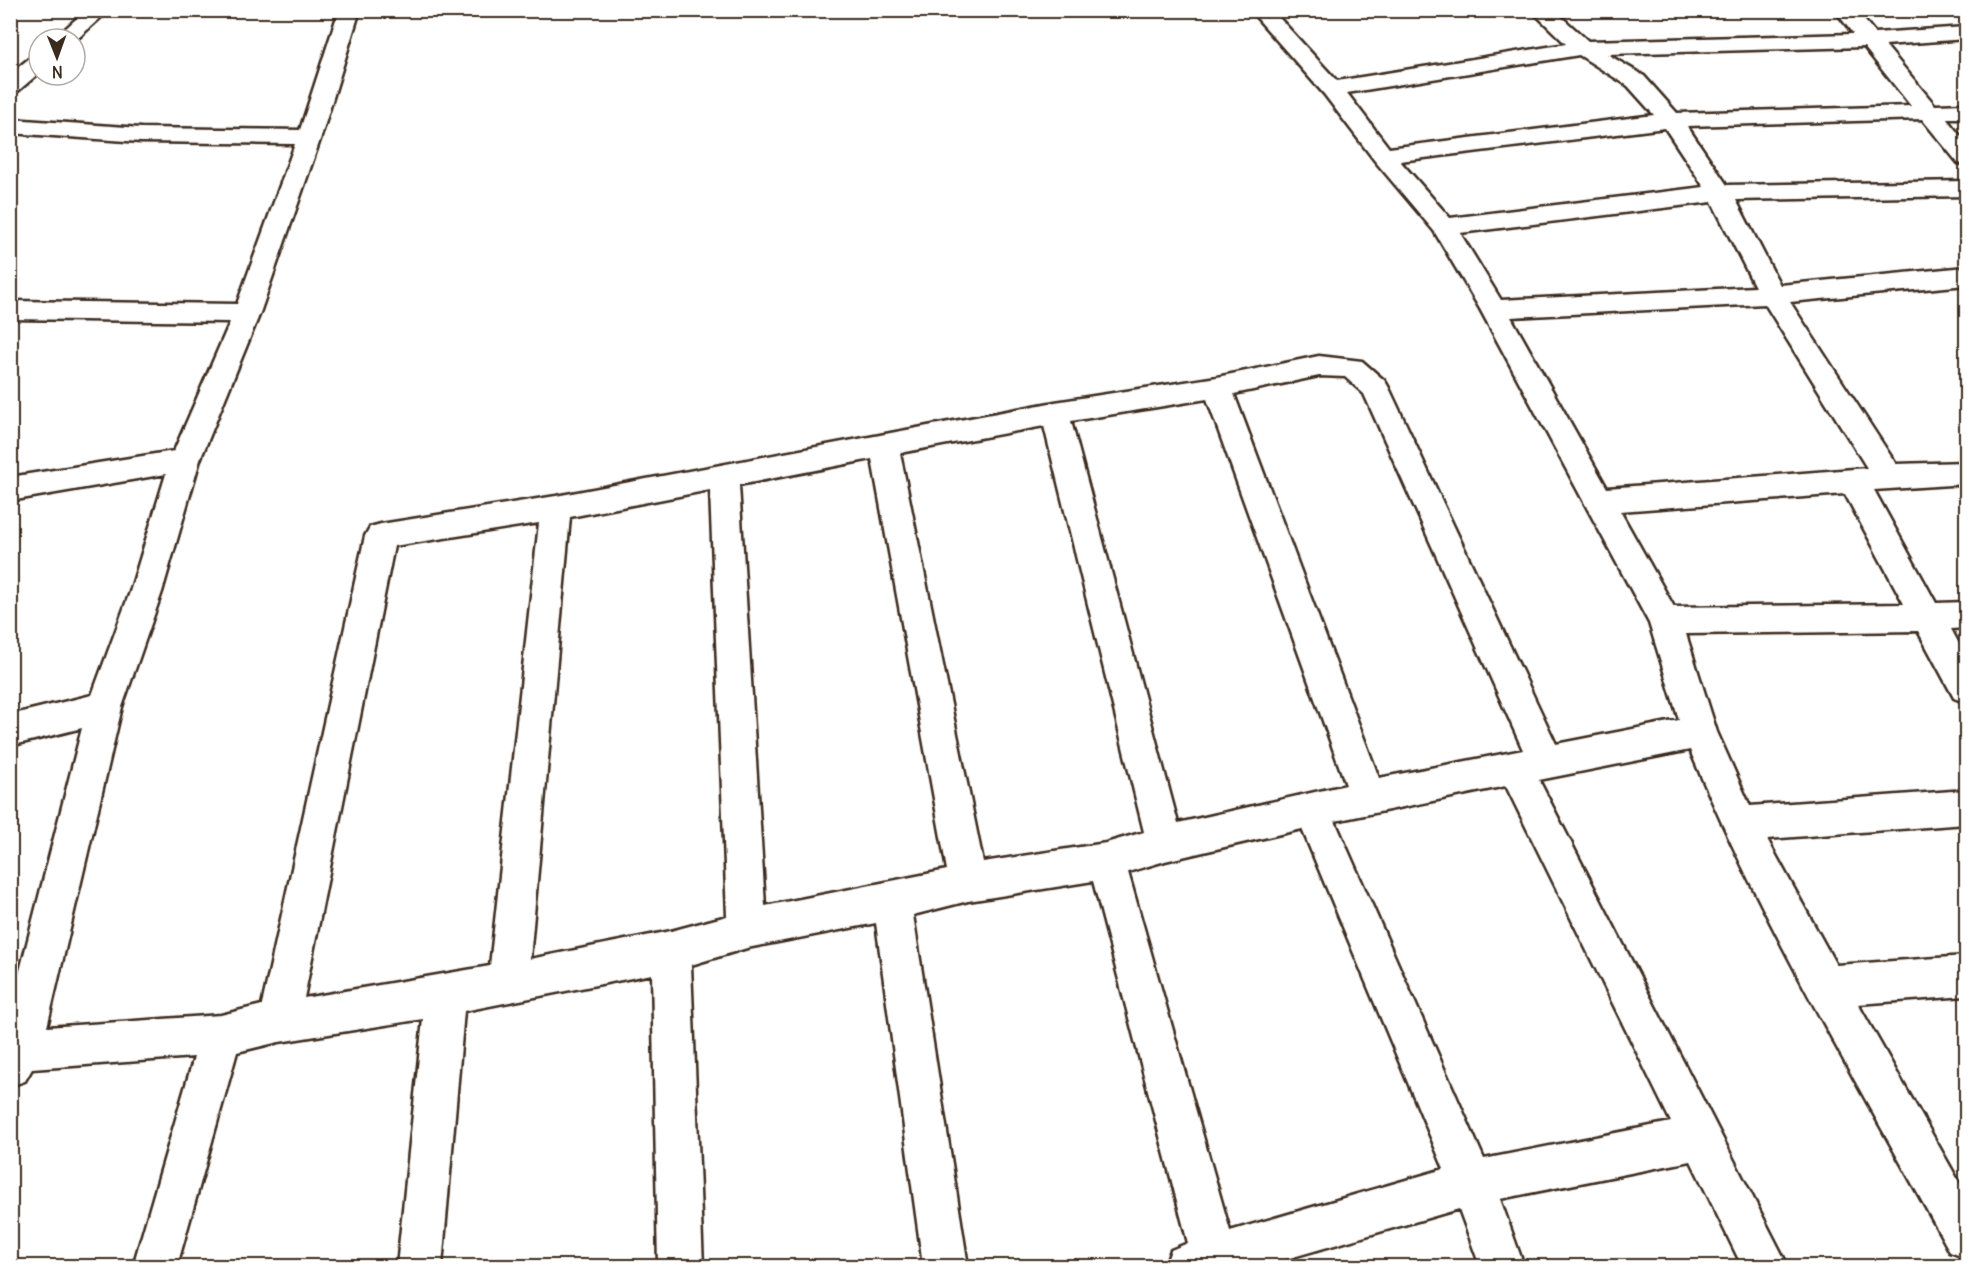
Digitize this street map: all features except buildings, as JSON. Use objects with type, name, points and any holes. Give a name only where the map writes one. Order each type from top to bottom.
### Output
[{"type":"street","points":[[79,27],[99,10]]},
{"type":"street","points":[[350,10],[248,313],[185,460],[146,592],[105,707],[16,1058],[221,1035],[279,1022],[445,995],[671,951],[747,929],[892,901],[968,883],[1106,861],[1165,843],[1368,797],[1700,732]]},
{"type":"street","points":[[1260,10],[1332,89],[1383,156],[1444,227],[1493,309],[1665,621],[1700,732],[1739,824],[1826,986],[1966,1236]]},
{"type":"street","points":[[1541,10],[1583,48],[1636,81],[1671,120],[1720,193],[1773,295],[1888,476]]},
{"type":"street","points":[[1845,10],[1966,158]]},
{"type":"street","points":[[1332,89],[1583,48],[1868,40],[1966,33]]},
{"type":"street","points":[[10,86],[27,72]]},
{"type":"street","points":[[1383,156],[1671,120],[1966,111]]},
{"type":"street","points":[[10,126],[141,135],[309,137]]},
{"type":"street","points":[[1444,227],[1720,193],[1966,188]]},
{"type":"street","points":[[1493,309],[1773,295],[1966,276]]},
{"type":"street","points":[[10,310],[248,313]]},
{"type":"street","points":[[279,1022],[381,536],[556,508],[1055,413],[1217,387],[1319,366],[1352,368],[1375,387],[1531,765],[1701,1138],[1766,1266]]},
{"type":"street","points":[[1217,387],[1368,797]]},
{"type":"street","points":[[1055,413],[1165,843]]},
{"type":"street","points":[[884,446],[968,883]]},
{"type":"street","points":[[10,489],[185,460]]},
{"type":"street","points":[[1597,501],[1854,482],[1888,476],[1966,473]]},
{"type":"street","points":[[724,476],[747,929]]},
{"type":"street","points":[[1854,482],[1966,688]]},
{"type":"street","points":[[508,982],[556,508]]},
{"type":"street","points":[[1665,621],[1929,618],[1966,615]]},
{"type":"street","points":[[10,731],[105,707]]},
{"type":"street","points":[[1739,824],[1966,807]]},
{"type":"street","points":[[1312,810],[1472,1183],[1502,1266]]},
{"type":"street","points":[[1106,861],[1206,1264],[1472,1183],[1701,1138]]},
{"type":"street","points":[[892,901],[946,1266]]},
{"type":"street","points":[[671,951],[681,1266]]},
{"type":"street","points":[[1826,986],[1966,976]]},
{"type":"street","points":[[420,1266],[445,995]]},
{"type":"street","points":[[155,1266],[221,1035]]}]
